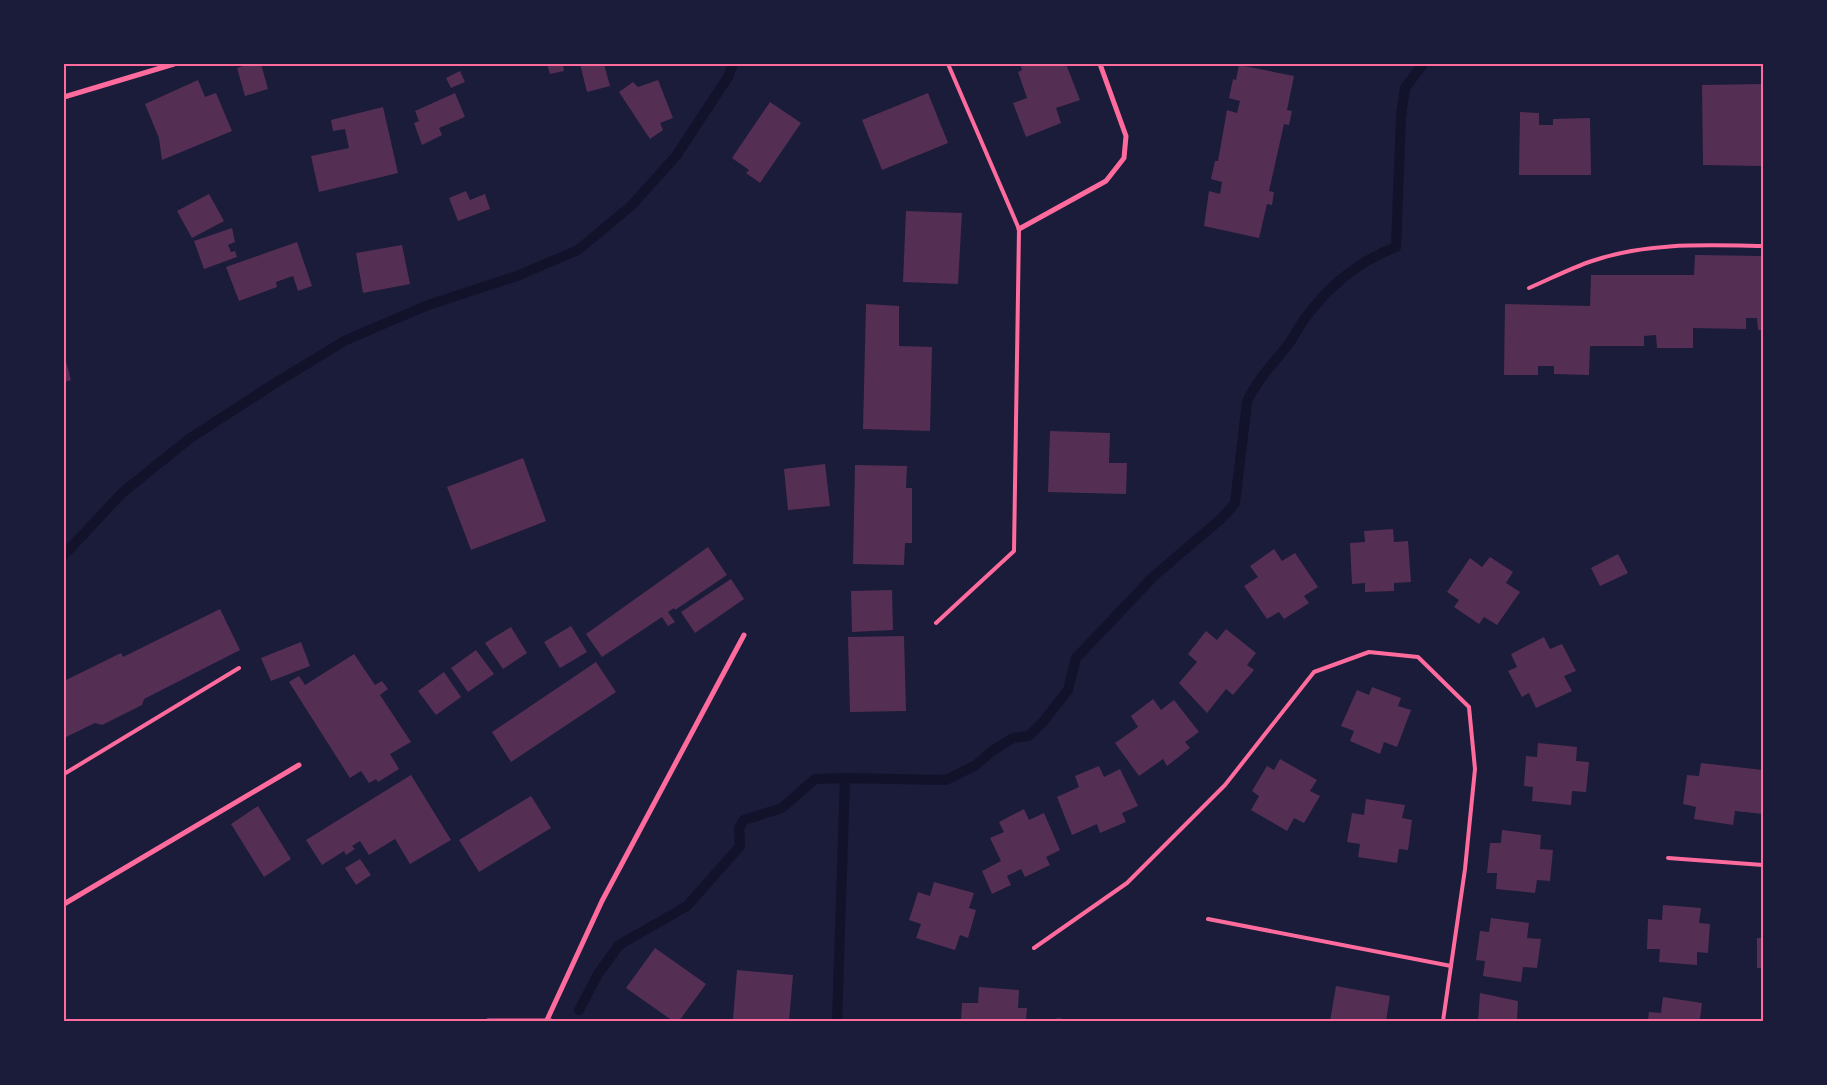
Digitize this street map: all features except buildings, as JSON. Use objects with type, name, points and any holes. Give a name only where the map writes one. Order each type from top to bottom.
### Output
[{"type":"street","points":[[64,97],[174,64]]},
{"type":"street","points":[[1020,229],[1106,181],[1124,158],[1126,136],[1100,64]]},
{"type":"street","points":[[488,1021],[549,1020],[602,901],[744,635]]},
{"type":"street","points":[[64,904],[299,764]]},
{"type":"lane","points":[[936,622],[1014,551],[1020,229],[948,64]]},
{"type":"lane","points":[[1529,288],[1593,261],[1646,248],[1710,245],[1763,246]]},
{"type":"lane","points":[[1034,948],[1127,884],[1225,785],[1314,672],[1369,652],[1418,657],[1469,707],[1475,769],[1465,869],[1443,1021]]},
{"type":"lane","points":[[64,774],[239,668]]},
{"type":"lane","points":[[1668,858],[1763,865]]},
{"type":"lane","points":[[1208,919],[1451,966]]},
{"type":"waterway","points":[[64,555],[122,493],[189,439],[346,340],[428,305],[517,276],[578,250],[631,206],[676,156],[728,77],[733,64]]},
{"type":"waterway","points":[[837,1021],[845,778],[946,780],[976,765],[992,751],[1013,738],[1029,736],[1043,722],[1068,690],[1076,658],[1154,576],[1223,517],[1235,503],[1247,402],[1255,387],[1290,343],[1315,305],[1335,284],[1370,259],[1396,247],[1401,117],[1405,88],[1423,64]]},
{"type":"waterway","points":[[579,1010],[598,974],[619,945],[687,906],[740,846],[739,828],[744,820],[782,808],[815,779],[845,778]]}]
